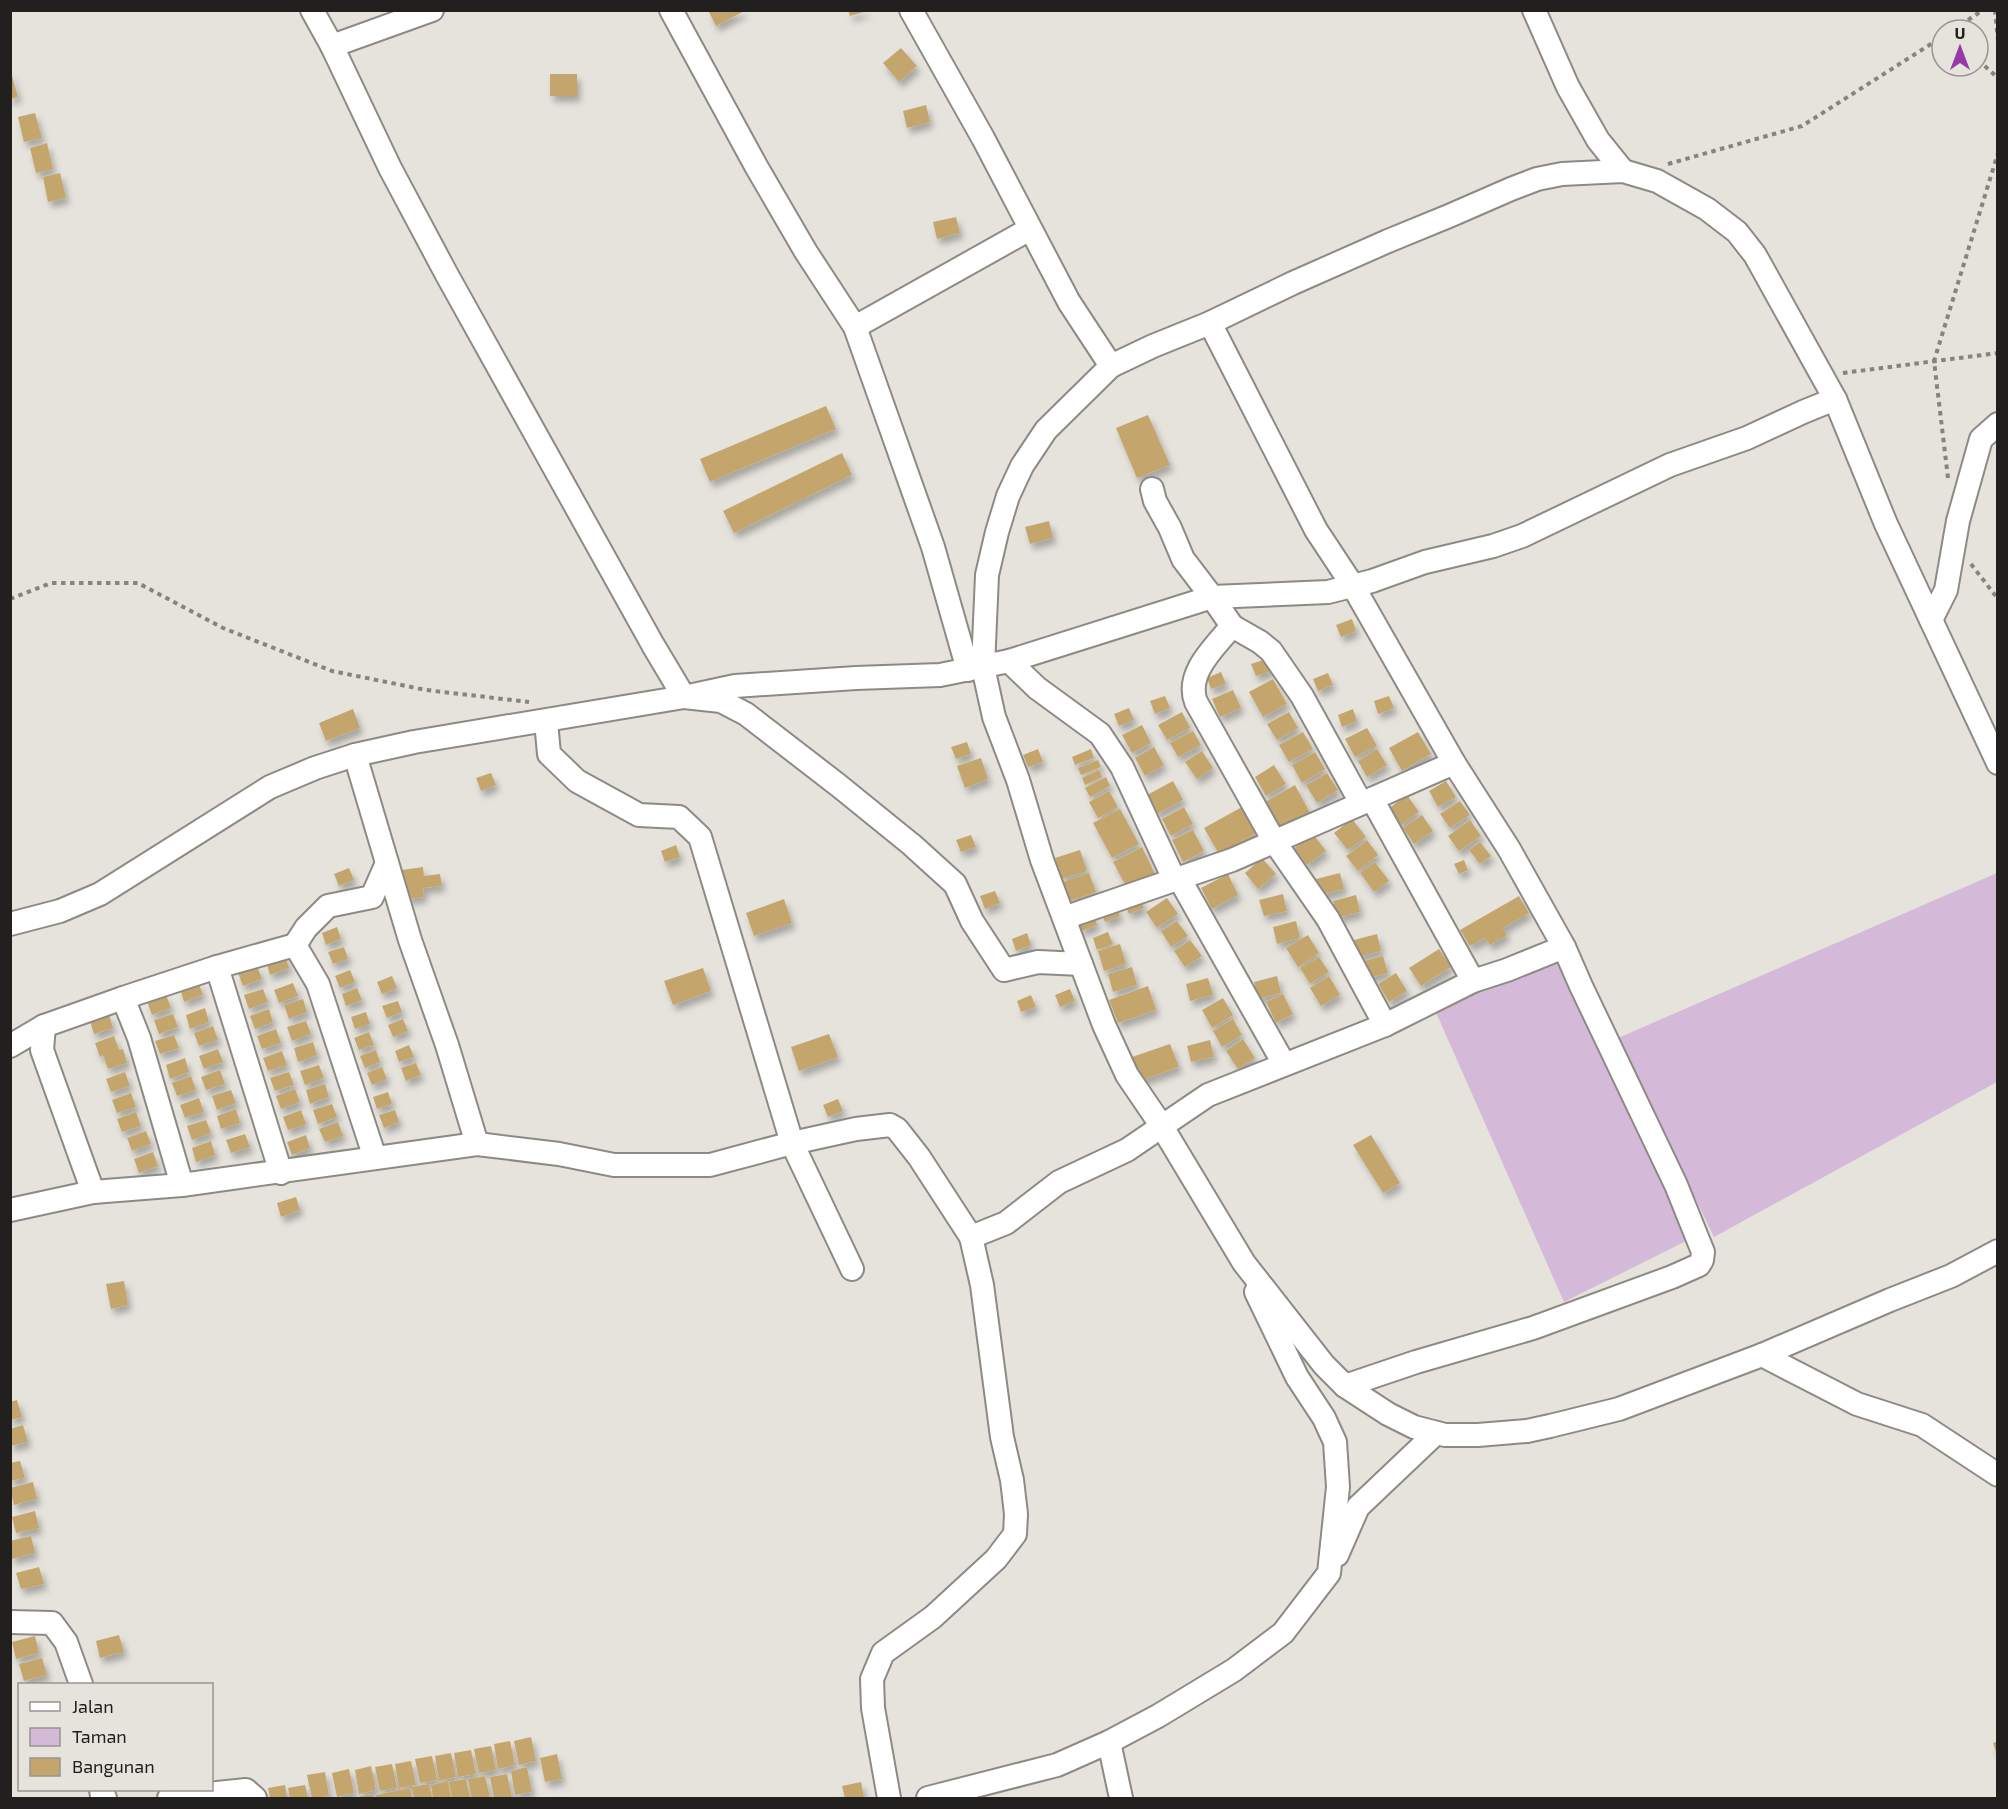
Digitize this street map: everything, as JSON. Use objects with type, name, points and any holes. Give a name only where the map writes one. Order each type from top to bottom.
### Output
[{"type":"street","points":[[312,10],[332,46],[390,168],[447,275],[652,645],[684,697]]},
{"type":"street","points":[[332,46],[432,10]]},
{"type":"street","points":[[671,10],[756,166],[806,252],[855,327],[975,668],[1018,780],[1042,860],[1104,1025],[1127,1075],[1161,1125],[1244,1263],[1324,1365],[1345,1386],[1388,1414],[1414,1427],[1436,1433],[1478,1435],[1527,1431],[1619,1409],[1762,1355],[1951,1276],[1998,1251]]},
{"type":"street","points":[[911,10],[983,138],[1069,302],[1111,366]]},
{"type":"street","points":[[1534,10],[1568,87],[1598,140],[1623,171]]},
{"type":"street","points":[[975,668],[987,575],[1008,496],[1022,466],[1046,430],[1111,366],[1388,241],[1537,179],[1581,171],[1623,171],[1657,181],[1707,209],[1737,232],[1755,255],[1835,399],[1886,524],[1998,763]]},
{"type":"street","points":[[855,327],[1030,229]]},
{"type":"street","points":[[1210,323],[1311,519],[1353,586],[1454,763],[1509,849],[1564,947],[1676,1185],[1703,1252],[1699,1265],[1672,1277],[1533,1328],[1416,1362],[1345,1386]]},
{"type":"street","points":[[10,924],[60,911],[100,894],[270,787],[315,768],[355,755],[540,712],[684,697],[735,686],[940,675],[1009,661],[1212,597],[1318,594],[1353,586],[1425,562],[1493,546],[1522,536],[1670,465],[1747,438],[1835,399]]},
{"type":"street","points":[[1931,620],[1946,590],[1958,521],[1981,439],[1998,424]]},
{"type":"street","points":[[1152,489],[1155,501],[1183,559],[1232,626],[1271,651],[1302,696],[1473,981]]},
{"type":"street","points":[[1232,626],[1204,660],[1197,672],[1192,691],[1222,751],[1274,841],[1328,919],[1385,1025]]},
{"type":"street","points":[[1009,661],[1037,688],[1100,734],[1122,767],[1176,878],[1284,1064]]},
{"type":"street","points":[[684,697],[721,701],[746,714],[912,846],[955,884],[972,921],[1004,970],[1038,962],[1081,964]]},
{"type":"street","points":[[540,712],[549,754],[577,781],[639,815],[680,818],[700,837],[792,1143],[852,1269]]},
{"type":"street","points":[[355,755],[410,940],[467,1107],[477,1144]]},
{"type":"street","points":[[1064,918],[1232,860],[1454,763]]},
{"type":"street","points":[[10,1046],[44,1026],[123,998],[217,967],[295,945],[306,928],[328,906],[372,897],[387,863]]},
{"type":"street","points":[[295,945],[318,984],[375,1158]]},
{"type":"street","points":[[971,1237],[1006,1223],[1059,1182],[1127,1150],[1208,1095],[1385,1025],[1473,981],[1564,947]]},
{"type":"street","points":[[217,967],[282,1173]]},
{"type":"street","points":[[123,998],[139,1038],[182,1185]]},
{"type":"street","points":[[44,1026],[42,1050],[93,1192]]},
{"type":"street","points":[[10,1210],[93,1192],[182,1185],[282,1173],[477,1144],[559,1154],[614,1165],[710,1165],[792,1143],[876,1126],[893,1126],[919,1157],[971,1237],[982,1285],[1002,1437],[1012,1480],[1016,1514],[1015,1534],[996,1559],[933,1617],[883,1653],[872,1679],[873,1708],[889,1798]]},
{"type":"street","points":[[1244,1263],[1273,1330],[1297,1377],[1334,1435],[1338,1487],[1329,1573]]},
{"type":"street","points":[[1762,1355],[1857,1404],[1922,1425],[1998,1475]]},
{"type":"street","points":[[928,1798],[1058,1766],[1158,1716],[1234,1670],[1283,1633],[1329,1573],[1358,1507],[1436,1433]]},
{"type":"street","points":[[10,1622],[52,1623],[66,1642],[81,1683]]},
{"type":"street","points":[[1109,1742],[1121,1798]]},
{"type":"street","points":[[169,1798],[246,1790],[255,1798]]},
{"type":"path","points":[[1995,10],[1998,41]]},
{"type":"path","points":[[1668,164],[1802,126],[1930,45]]},
{"type":"path","points":[[1934,361],[1998,153]]},
{"type":"path","points":[[1822,376],[1998,353]]},
{"type":"path","points":[[10,599],[51,583],[138,583],[223,628],[332,671],[540,712]]},
{"type":"green space","points":[[1997,873],[1997,1082],[1714,1237],[1618,1038]]},
{"type":"green space","points":[[1558,957],[1690,1239],[1564,1302],[1434,1008]]},
{"type":"building","points":[[708,10],[746,10],[716,26]]},
{"type":"building","points":[[848,10],[867,10],[867,11],[850,16]]},
{"type":"building","points":[[901,48],[917,66],[899,82],[883,63]]},
{"type":"building","points":[[10,69],[18,97],[10,99]]},
{"type":"building","points":[[550,74],[577,74],[577,96],[550,96]]},
{"type":"building","points":[[926,105],[930,122],[907,128],[903,111]]},
{"type":"building","points":[[35,113],[42,138],[24,142],[18,117]]},
{"type":"building","points":[[47,143],[53,169],[36,173],[30,148]]},
{"type":"building","points":[[60,173],[66,198],[48,202],[43,177]]},
{"type":"building","points":[[956,217],[960,233],[937,239],[933,222]]},
{"type":"building","points":[[826,406],[836,429],[710,482],[700,459]]},
{"type":"building","points":[[1148,415],[1170,465],[1137,478],[1116,428]]},
{"type":"building","points":[[842,453],[852,475],[734,533],[723,511]]},
{"type":"building","points":[[1049,521],[1053,538],[1030,544],[1025,527]]},
{"type":"building","points":[[1352,619],[1356,631],[1341,637],[1336,625]]},
{"type":"building","points":[[1266,659],[1271,671],[1256,676],[1251,664]]},
{"type":"building","points":[[1221,672],[1226,684],[1211,689],[1207,678]]},
{"type":"building","points":[[1328,673],[1333,685],[1318,691],[1313,679]]},
{"type":"building","points":[[1273,679],[1287,704],[1263,717],[1249,692]]},
{"type":"building","points":[[1233,690],[1241,708],[1220,717],[1212,699]]},
{"type":"building","points":[[1165,696],[1170,708],[1155,714],[1150,701]]},
{"type":"building","points":[[1389,696],[1394,708],[1378,714],[1374,701]]},
{"type":"building","points":[[1129,708],[1134,720],[1119,726],[1114,714]]},
{"type":"building","points":[[353,709],[360,728],[326,741],[319,723]]},
{"type":"building","points":[[1353,709],[1357,721],[1342,727],[1338,715]]},
{"type":"building","points":[[1182,712],[1190,728],[1167,740],[1158,725]]},
{"type":"building","points":[[1289,712],[1298,728],[1277,740],[1267,724]]},
{"type":"building","points":[[1142,725],[1151,743],[1132,753],[1122,735]]},
{"type":"building","points":[[1367,728],[1377,746],[1355,757],[1345,739]]},
{"type":"building","points":[[1193,731],[1201,745],[1178,757],[1170,743]]},
{"type":"building","points":[[1303,732],[1313,749],[1289,762],[1279,745]]},
{"type":"building","points":[[1418,732],[1431,754],[1402,771],[1389,748]]},
{"type":"building","points":[[967,742],[971,754],[956,759],[951,747]]},
{"type":"building","points":[[1154,747],[1164,765],[1145,776],[1135,758]]},
{"type":"building","points":[[1038,749],[1043,762],[1028,767],[1023,755]]},
{"type":"building","points":[[1091,749],[1094,758],[1075,765],[1072,757]]},
{"type":"building","points":[[1377,749],[1387,765],[1367,777],[1358,761]]},
{"type":"building","points":[[1202,751],[1213,768],[1197,779],[1185,762]]},
{"type":"building","points":[[1315,752],[1325,769],[1302,783],[1292,765]]},
{"type":"building","points":[[981,758],[988,779],[965,788],[957,766]]},
{"type":"building","points":[[1098,760],[1101,767],[1081,775],[1078,768]]},
{"type":"building","points":[[1274,765],[1286,784],[1266,796],[1255,777]]},
{"type":"building","points":[[1099,770],[1102,777],[1085,785],[1082,778]]},
{"type":"building","points":[[491,773],[496,785],[481,791],[476,778]]},
{"type":"building","points":[[1327,773],[1338,790],[1317,803],[1306,785]]},
{"type":"building","points":[[1106,777],[1110,786],[1090,797],[1085,788]]},
{"type":"building","points":[[1173,781],[1183,800],[1157,814],[1147,795]]},
{"type":"building","points":[[1446,781],[1456,797],[1438,807],[1429,791]]},
{"type":"building","points":[[1295,785],[1310,813],[1281,829],[1265,802]]},
{"type":"building","points":[[1109,791],[1118,807],[1098,818],[1089,802]]},
{"type":"building","points":[[1407,795],[1419,812],[1400,826],[1388,809]]},
{"type":"building","points":[[1460,801],[1470,815],[1450,828],[1440,814]]},
{"type":"building","points":[[1184,807],[1193,824],[1171,836],[1162,819]]},
{"type":"building","points":[[1242,807],[1257,833],[1219,854],[1204,828]]},
{"type":"building","points":[[1120,809],[1139,844],[1112,858],[1093,823]]},
{"type":"building","points":[[1422,815],[1433,831],[1414,844],[1403,828]]},
{"type":"building","points":[[1352,819],[1366,837],[1348,850],[1334,833]]},
{"type":"building","points":[[1470,820],[1481,836],[1459,851],[1448,836]]},
{"type":"building","points":[[1193,830],[1204,851],[1183,862],[1172,840]]},
{"type":"building","points":[[1313,834],[1326,851],[1307,865],[1294,848]]},
{"type":"building","points":[[971,835],[976,847],[961,852],[956,840]]},
{"type":"building","points":[[1367,840],[1378,855],[1358,871],[1346,856]]},
{"type":"building","points":[[1480,842],[1491,856],[1480,864],[1469,850]]},
{"type":"building","points":[[676,845],[680,857],[665,862],[661,851]]},
{"type":"building","points":[[1142,847],[1155,874],[1127,888],[1113,862]]},
{"type":"building","points":[[1080,850],[1087,871],[1062,879],[1055,858]]},
{"type":"building","points":[[1262,858],[1276,874],[1258,889],[1245,873]]},
{"type":"building","points":[[1464,860],[1468,870],[1459,874],[1454,864]]},
{"type":"building","points":[[1375,862],[1389,881],[1374,892],[1360,873]]},
{"type":"building","points":[[423,867],[424,876],[440,874],[442,886],[423,888],[424,897],[406,899],[402,870]]},
{"type":"building","points":[[349,868],[354,880],[339,886],[334,874]]},
{"type":"building","points":[[1089,873],[1096,892],[1070,901],[1063,882]]},
{"type":"building","points":[[1340,873],[1344,889],[1321,895],[1316,879]]},
{"type":"building","points":[[1228,874],[1238,895],[1212,909],[1201,888]]},
{"type":"building","points":[[995,891],[1000,903],[985,909],[980,896]]},
{"type":"building","points":[[1283,894],[1287,911],[1264,916],[1259,900]]},
{"type":"building","points":[[1356,895],[1360,912],[1337,918],[1333,901]]},
{"type":"building","points":[[1139,896],[1144,908],[1129,914],[1124,902]]},
{"type":"building","points":[[1519,896],[1529,913],[1503,928],[1507,935],[1490,945],[1485,938],[1470,946],[1460,930]]},
{"type":"building","points":[[1167,898],[1178,914],[1157,928],[1146,912]]},
{"type":"building","points":[[784,899],[792,923],[754,936],[746,913]]},
{"type":"building","points":[[1115,904],[1120,916],[1105,922],[1100,910]]},
{"type":"building","points":[[1093,913],[1097,925],[1082,931],[1077,919]]},
{"type":"building","points":[[1177,921],[1188,936],[1171,947],[1161,931]]},
{"type":"building","points":[[1296,921],[1300,938],[1277,944],[1273,927]]},
{"type":"building","points":[[337,927],[341,939],[326,945],[322,933]]},
{"type":"building","points":[[1108,932],[1113,944],[1097,950],[1093,938]]},
{"type":"building","points":[[1027,933],[1031,945],[1016,951],[1012,939]]},
{"type":"building","points":[[1377,934],[1381,951],[1358,957],[1354,940]]},
{"type":"building","points":[[1308,935],[1319,953],[1298,967],[1286,948]]},
{"type":"building","points":[[1190,940],[1202,956],[1185,967],[1174,951]]},
{"type":"building","points":[[1120,944],[1126,964],[1104,971],[1098,951]]},
{"type":"building","points":[[344,947],[348,959],[333,964],[328,952]]},
{"type":"building","points":[[1439,949],[1451,967],[1421,986],[1409,968]]},
{"type":"building","points":[[285,955],[289,968],[270,975],[266,961]]},
{"type":"building","points":[[1383,956],[1388,973],[1365,979],[1360,962]]},
{"type":"building","points":[[1319,957],[1329,972],[1310,984],[1300,968]]},
{"type":"building","points":[[257,966],[262,979],[243,986],[238,973]]},
{"type":"building","points":[[1132,967],[1137,985],[1113,992],[1108,974]]},
{"type":"building","points":[[703,968],[711,991],[673,1005],[664,981]]},
{"type":"building","points":[[350,970],[355,982],[340,988],[335,976]]},
{"type":"building","points":[[1396,973],[1407,991],[1389,1002],[1378,984]]},
{"type":"building","points":[[392,976],[397,988],[382,994],[377,982]]},
{"type":"building","points":[[1277,976],[1281,993],[1258,999],[1254,982]]},
{"type":"building","points":[[1329,976],[1340,995],[1321,1006],[1310,988]]},
{"type":"building","points":[[1208,978],[1213,995],[1190,1001],[1186,984]]},
{"type":"building","points":[[198,982],[203,995],[184,1002],[180,988]]},
{"type":"building","points":[[293,983],[298,996],[279,1003],[274,990]]},
{"type":"building","points":[[1148,986],[1156,1010],[1118,1023],[1109,1000]]},
{"type":"building","points":[[357,988],[362,1000],[346,1006],[342,994]]},
{"type":"building","points":[[263,989],[268,1002],[249,1009],[244,995]]},
{"type":"building","points":[[1070,989],[1075,1001],[1060,1007],[1055,995]]},
{"type":"building","points":[[1283,994],[1293,1014],[1276,1023],[1266,1002]]},
{"type":"building","points":[[166,995],[171,1008],[152,1015],[147,1001]]},
{"type":"building","points":[[1031,995],[1036,1007],[1021,1012],[1017,1001]]},
{"type":"building","points":[[1223,998],[1233,1015],[1212,1028],[1202,1010]]},
{"type":"building","points":[[303,999],[307,1012],[289,1019],[284,1005]]},
{"type":"building","points":[[398,1001],[402,1012],[387,1018],[382,1006]]},
{"type":"building","points":[[205,1008],[209,1022],[190,1029],[186,1015]]},
{"type":"building","points":[[269,1009],[273,1022],[255,1029],[250,1016]]},
{"type":"building","points":[[366,1012],[370,1024],[355,1029],[351,1017]]},
{"type":"building","points":[[109,1014],[113,1028],[94,1034],[90,1021]]},
{"type":"building","points":[[173,1014],[178,1027],[159,1034],[154,1020]]},
{"type":"building","points":[[403,1019],[408,1031],[393,1037],[388,1025]]},
{"type":"building","points":[[1233,1019],[1242,1035],[1222,1047],[1213,1031]]},
{"type":"building","points":[[306,1021],[311,1034],[292,1041],[287,1027]]},
{"type":"building","points":[[213,1026],[218,1040],[199,1046],[194,1033]]},
{"type":"building","points":[[276,1029],[281,1043],[262,1049],[257,1036]]},
{"type":"building","points":[[369,1032],[374,1045],[359,1050],[354,1038]]},
{"type":"building","points":[[829,1034],[838,1057],[799,1071],[791,1047]]},
{"type":"building","points":[[174,1035],[179,1048],[160,1054],[155,1041]]},
{"type":"building","points":[[114,1036],[119,1050],[123,1049],[127,1063],[108,1069],[95,1043]]},
{"type":"building","points":[[1243,1039],[1255,1058],[1238,1069],[1226,1051]]},
{"type":"building","points":[[1210,1040],[1214,1057],[1191,1062],[1187,1046]]},
{"type":"building","points":[[313,1042],[317,1055],[298,1062],[294,1048]]},
{"type":"building","points":[[1170,1044],[1179,1067],[1140,1081],[1132,1057]]},
{"type":"building","points":[[409,1045],[414,1057],[399,1062],[395,1051]]},
{"type":"building","points":[[218,1049],[223,1062],[204,1069],[199,1056]]},
{"type":"building","points":[[376,1050],[380,1062],[365,1068],[360,1056]]},
{"type":"building","points":[[282,1051],[287,1065],[268,1071],[263,1058]]},
{"type":"building","points":[[185,1058],[189,1072],[170,1079],[166,1065]]},
{"type":"building","points":[[416,1063],[421,1075],[406,1081],[401,1068]]},
{"type":"building","points":[[319,1065],[324,1078],[305,1085],[300,1071]]},
{"type":"building","points":[[382,1067],[387,1079],[372,1085],[367,1073]]},
{"type":"building","points":[[220,1070],[225,1084],[206,1090],[201,1077]]},
{"type":"building","points":[[125,1072],[130,1086],[111,1092],[106,1079]]},
{"type":"building","points":[[289,1072],[294,1085],[275,1091],[270,1078]]},
{"type":"building","points":[[191,1076],[196,1090],[177,1096],[172,1083]]},
{"type":"building","points":[[325,1084],[329,1097],[310,1104],[306,1090]]},
{"type":"building","points":[[295,1089],[300,1102],[281,1109],[276,1096]]},
{"type":"building","points":[[231,1090],[236,1103],[217,1110],[212,1096]]},
{"type":"building","points":[[388,1092],[392,1104],[377,1109],[373,1097]]},
{"type":"building","points":[[131,1093],[136,1107],[117,1113],[112,1100]]},
{"type":"building","points":[[199,1098],[204,1112],[185,1118],[180,1105]]},
{"type":"building","points":[[838,1099],[843,1111],[828,1117],[823,1105]]},
{"type":"building","points":[[332,1104],[337,1117],[318,1124],[313,1110]]},
{"type":"building","points":[[236,1109],[240,1123],[221,1129],[217,1116]]},
{"type":"building","points":[[301,1110],[306,1124],[288,1130],[283,1117]]},
{"type":"building","points":[[395,1110],[399,1122],[384,1128],[379,1115]]},
{"type":"building","points":[[136,1112],[141,1126],[122,1132],[117,1119]]},
{"type":"building","points":[[206,1120],[211,1133],[192,1140],[187,1126]]},
{"type":"building","points":[[338,1122],[343,1136],[325,1142],[319,1129]]},
{"type":"building","points":[[146,1131],[151,1144],[132,1151],[127,1138]]},
{"type":"building","points":[[245,1134],[250,1147],[231,1153],[226,1140]]},
{"type":"building","points":[[306,1135],[310,1148],[292,1155],[287,1142]]},
{"type":"building","points":[[1371,1135],[1400,1183],[1383,1193],[1353,1145]]},
{"type":"building","points":[[211,1141],[215,1155],[196,1162],[192,1148]]},
{"type":"building","points":[[153,1152],[158,1166],[139,1173],[134,1159]]},
{"type":"building","points":[[296,1197],[300,1210],[281,1217],[277,1203]]},
{"type":"building","points":[[124,1281],[128,1305],[111,1309],[106,1284]]},
{"type":"building","points":[[17,1400],[22,1417],[10,1420],[10,1402]]},
{"type":"building","points":[[23,1425],[28,1442],[10,1446],[10,1429]]},
{"type":"building","points":[[20,1461],[25,1478],[10,1481],[10,1463]]},
{"type":"building","points":[[33,1482],[37,1499],[14,1505],[10,1488]]},
{"type":"building","points":[[35,1511],[39,1528],[16,1533],[12,1517]]},
{"type":"building","points":[[31,1536],[35,1553],[12,1559],[10,1541]]},
{"type":"building","points":[[39,1567],[44,1584],[21,1589],[16,1573]]},
{"type":"building","points":[[119,1635],[124,1652],[100,1658],[96,1641]]},
{"type":"building","points":[[35,1636],[39,1653],[16,1659],[12,1642]]},
{"type":"building","points":[[42,1658],[47,1675],[24,1681],[19,1664]]},
{"type":"building","points":[[531,1737],[536,1761],[519,1765],[514,1741]]},
{"type":"building","points":[[510,1741],[515,1765],[498,1769],[494,1744]]},
{"type":"building","points":[[1998,1741],[1998,1755],[1997,1755],[1993,1743]]},
{"type":"building","points":[[491,1746],[496,1770],[479,1773],[474,1749]]},
{"type":"building","points":[[471,1750],[476,1774],[458,1777],[454,1753]]},
{"type":"building","points":[[451,1753],[456,1777],[439,1781],[435,1756]]},
{"type":"building","points":[[557,1754],[562,1779],[545,1782],[540,1758]]},
{"type":"building","points":[[432,1756],[437,1780],[420,1783],[415,1759]]},
{"type":"building","points":[[411,1761],[416,1785],[399,1788],[395,1764]]},
{"type":"building","points":[[392,1764],[397,1788],[380,1791],[375,1767]]},
{"type":"building","points":[[371,1766],[376,1790],[359,1794],[355,1770]]},
{"type":"building","points":[[527,1767],[532,1792],[515,1795],[511,1771]]},
{"type":"building","points":[[349,1769],[354,1793],[337,1797],[332,1773]]},
{"type":"building","points":[[325,1772],[329,1796],[312,1798],[307,1775]]},
{"type":"building","points":[[507,1774],[512,1798],[494,1798],[490,1777]]},
{"type":"building","points":[[485,1776],[490,1798],[472,1798],[468,1779]]},
{"type":"building","points":[[466,1779],[470,1798],[452,1798],[449,1782]]},
{"type":"building","points":[[448,1781],[451,1798],[433,1798],[431,1785]]},
{"type":"building","points":[[861,1782],[864,1798],[845,1798],[842,1786]]},
{"type":"building","points":[[429,1784],[432,1798],[414,1798],[412,1787]]},
{"type":"building","points":[[285,1785],[287,1798],[270,1798],[268,1788]]},
{"type":"building","points":[[305,1785],[308,1798],[290,1798],[288,1788]]},
{"type":"building","points":[[410,1788],[412,1798],[376,1798],[376,1795]]},
{"type":"building","points":[[373,1794],[373,1798],[358,1798],[358,1797]]}]
